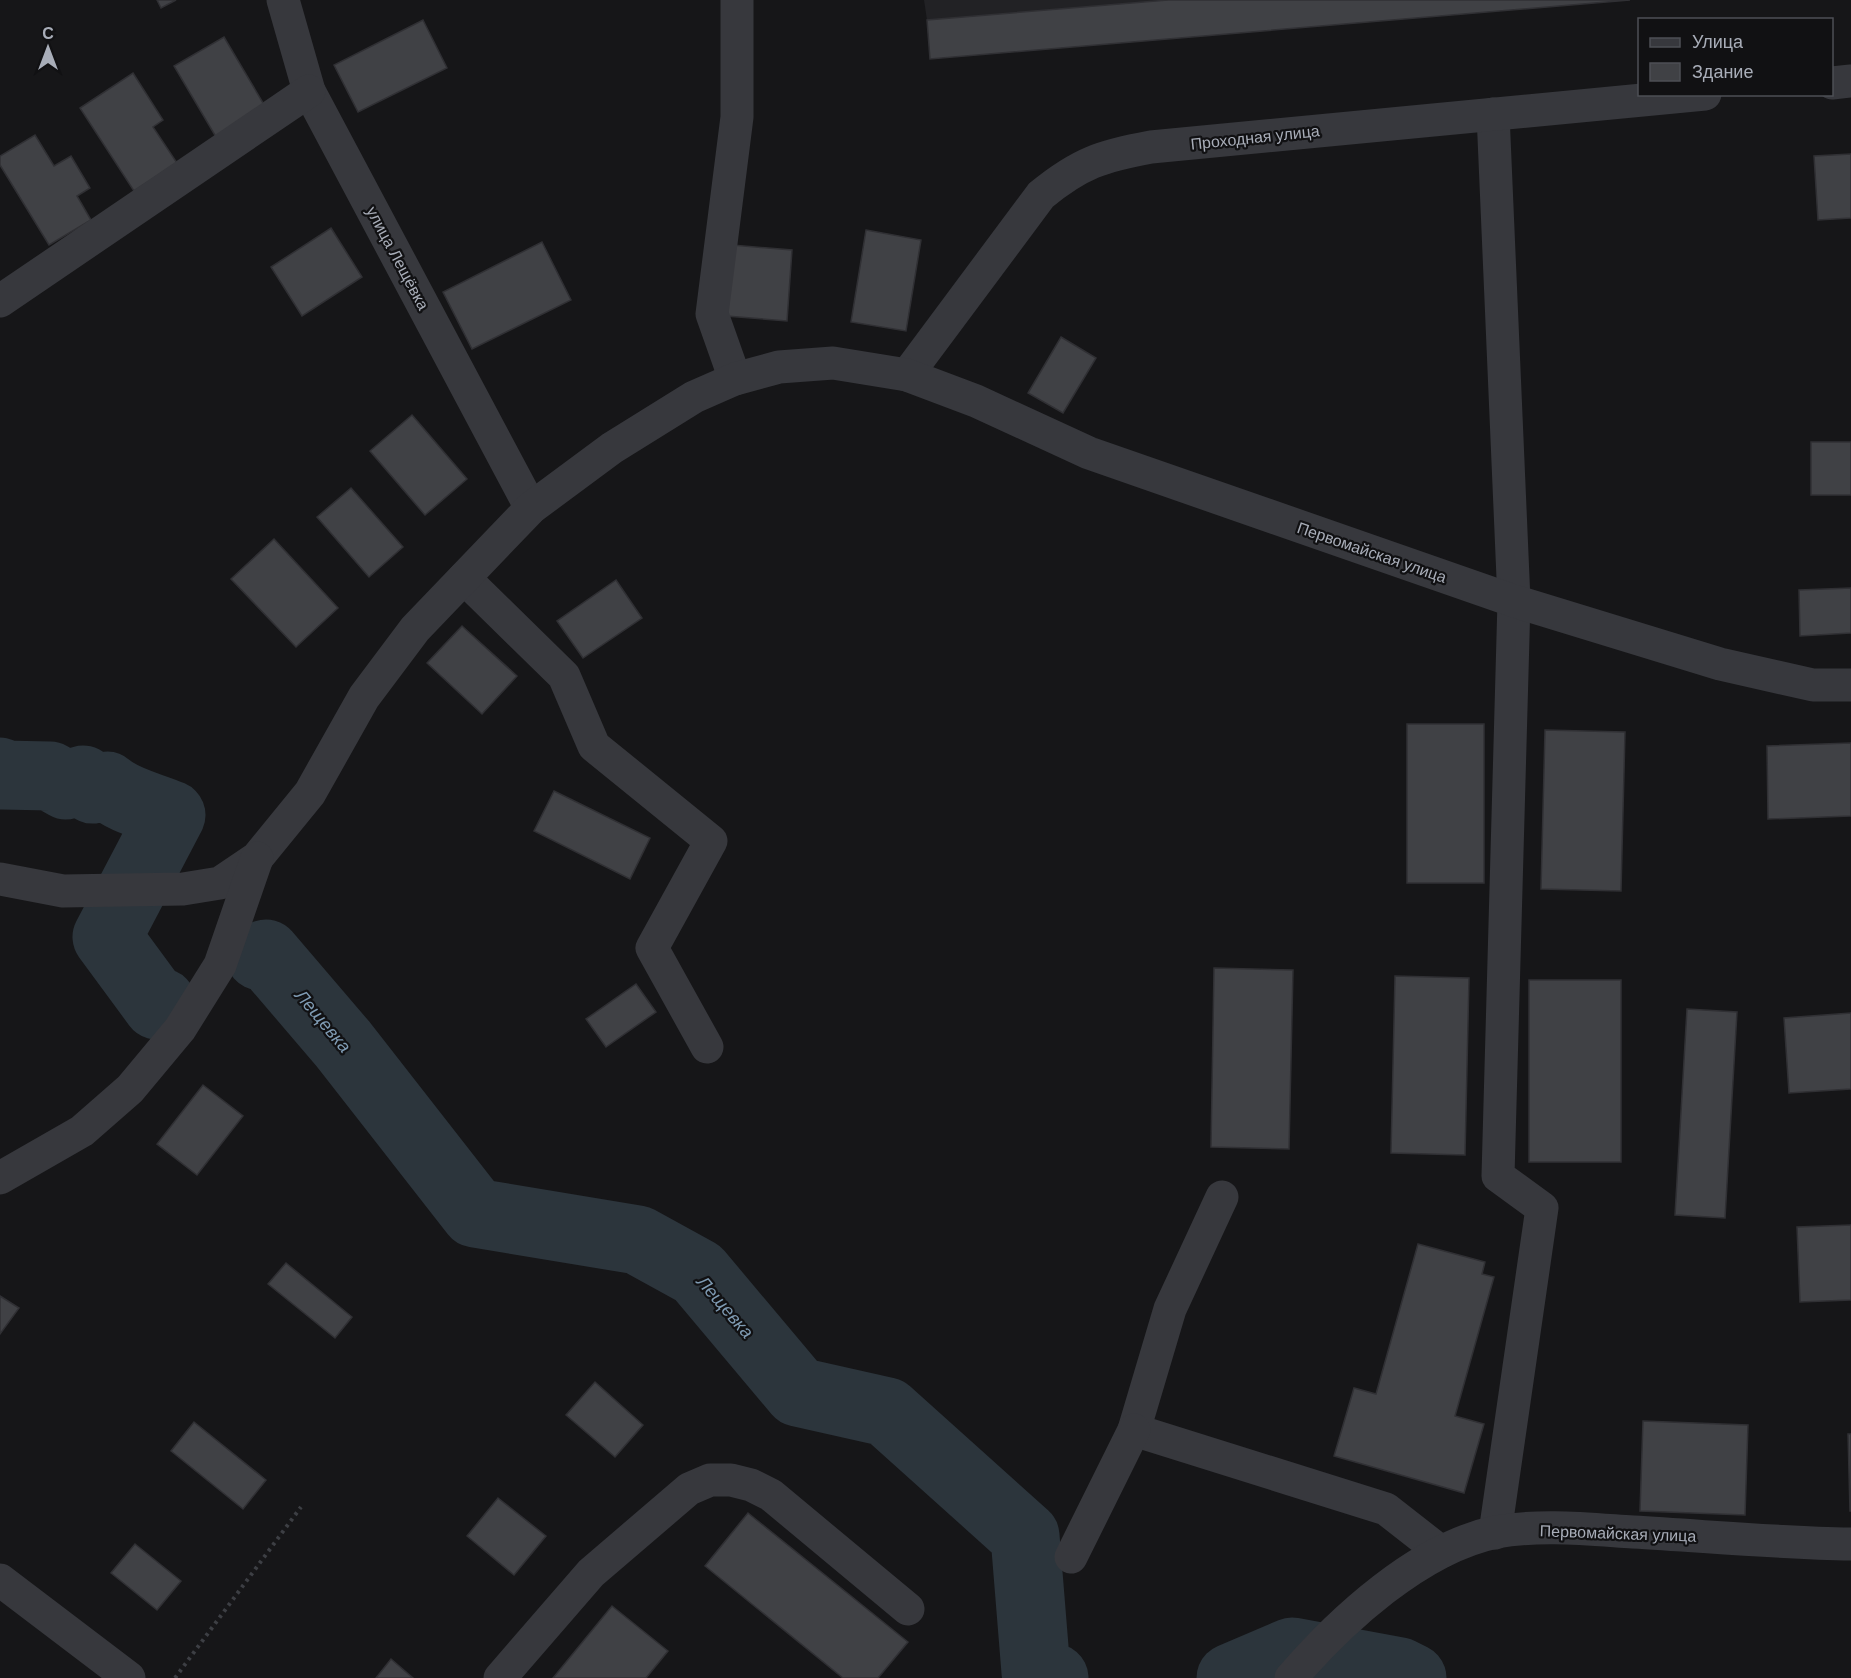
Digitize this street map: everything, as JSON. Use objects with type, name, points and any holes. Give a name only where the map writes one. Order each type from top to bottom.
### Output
[{"type":"street","name":"улица Лещёвка","points":[[284,0],[309,91],[531,508]]},
{"type":"street","points":[[735,379],[712,315],[737,117],[737,0]]},
{"type":"street","points":[[1833,83],[1851,81]]},
{"type":"street","points":[[0,301],[309,91]]},
{"type":"street","name":"Проходная улица","points":[[907,375],[1041,195],[1069,172],[1106,156],[1151,147],[1684,96]]},
{"type":"street","points":[[1493,114],[1514,601],[1498,1176],[1542,1208],[1495,1533]]},
{"type":"street","name":"Первомайская улица","points":[[257,858],[310,793],[364,697],[415,629],[531,508],[612,448],[694,397],[735,379],[779,368],[833,363],[907,375],[976,401],[1089,453],[1514,601],[1720,664],[1813,685],[1851,685]]},
{"type":"street","points":[[464,578],[564,676],[594,746],[711,840],[652,948],[707,1047]]},
{"type":"street","points":[[0,879],[63,891],[183,889],[220,883],[257,858]]},
{"type":"street","points":[[0,1178],[82,1131],[130,1089],[180,1029],[220,965],[257,858]]},
{"type":"street","points":[[1071,1557],[1134,1430],[1170,1309],[1222,1197]]},
{"type":"street","points":[[1134,1430],[1386,1509],[1441,1552]]},
{"type":"street","points":[[500,1678],[591,1573],[689,1489],[710,1480],[731,1480],[751,1485],[771,1495],[908,1609]]},
{"type":"street","name":"Первомайская улица","points":[[1295,1673],[1388,1586],[1441,1552],[1495,1533],[1552,1527],[1851,1544]]},
{"type":"street","points":[[0,1580],[129,1678]]},
{"type":"path","points":[[175,1678],[301,1507]]},
{"type":"shaded area","points":[[924,0],[1168,0],[927,20]]},
{"type":"building","points":[[157,0],[176,0],[161,8]]},
{"type":"building","points":[[1168,0],[1630,0],[930,59],[927,20]]},
{"type":"building","points":[[423,20],[447,68],[358,112],[334,65]]},
{"type":"building","points":[[224,37],[266,108],[216,137],[174,66]]},
{"type":"building","points":[[133,73],[163,120],[153,127],[177,163],[134,191],[80,108]]},
{"type":"building","points":[[35,135],[54,166],[71,156],[90,188],[77,196],[91,220],[49,245],[0,165],[0,156]]},
{"type":"building","points":[[1851,154],[1851,218],[1818,220],[1814,156]]},
{"type":"building","points":[[331,228],[362,277],[302,316],[271,267]]},
{"type":"building","points":[[866,230],[921,240],[906,331],[851,322]]},
{"type":"building","points":[[542,242],[571,300],[472,349],[443,292]]},
{"type":"building","points":[[732,245],[792,250],[787,321],[726,316]]},
{"type":"building","points":[[1061,337],[1096,358],[1063,413],[1028,393]]},
{"type":"building","points":[[412,415],[467,479],[425,515],[370,451]]},
{"type":"building","points":[[1811,442],[1851,442],[1851,495],[1811,495]]},
{"type":"building","points":[[351,488],[403,547],[369,577],[317,517]]},
{"type":"building","points":[[274,539],[338,608],[296,647],[231,579]]},
{"type":"building","points":[[616,580],[642,618],[583,658],[557,621]]},
{"type":"building","points":[[1851,588],[1851,633],[1800,636],[1799,590]]},
{"type":"building","points":[[462,626],[517,676],[482,714],[427,663]]},
{"type":"building","points":[[1407,724],[1484,724],[1484,883],[1407,883]]},
{"type":"building","points":[[1545,730],[1625,732],[1621,891],[1541,889]]},
{"type":"building","points":[[1851,743],[1851,816],[1768,819],[1767,746]]},
{"type":"building","points":[[554,791],[650,838],[630,879],[534,831]]},
{"type":"building","points":[[1214,968],[1293,970],[1289,1149],[1211,1147]]},
{"type":"building","points":[[1395,976],[1469,978],[1465,1155],[1391,1153]]},
{"type":"building","points":[[1529,980],[1621,980],[1621,1162],[1529,1162]]},
{"type":"building","points":[[636,984],[656,1012],[606,1047],[586,1019]]},
{"type":"building","points":[[1687,1009],[1737,1012],[1725,1218],[1675,1215]]},
{"type":"building","points":[[1851,1013],[1851,1089],[1789,1093],[1784,1018]]},
{"type":"building","points":[[203,1085],[243,1116],[197,1175],[157,1144]]},
{"type":"building","points":[[1851,1225],[1851,1300],[1800,1302],[1797,1227]]},
{"type":"building","points":[[1418,1244],[1485,1262],[1482,1274],[1494,1277],[1455,1416],[1484,1424],[1464,1493],[1334,1456],[1354,1388],[1376,1394]]},
{"type":"building","points":[[286,1263],[352,1317],[335,1338],[268,1284]]},
{"type":"building","points":[[0,1296],[19,1308],[0,1334]]},
{"type":"building","points":[[595,1382],[643,1425],[615,1457],[566,1415]]},
{"type":"building","points":[[1643,1421],[1748,1425],[1745,1515],[1640,1511]]},
{"type":"building","points":[[194,1422],[266,1480],[243,1509],[171,1451]]},
{"type":"building","points":[[1848,1434],[1851,1434],[1851,1511],[1850,1511]]},
{"type":"building","points":[[498,1498],[546,1536],[514,1575],[467,1536]]},
{"type":"building","points":[[748,1513],[908,1642],[878,1678],[843,1678],[705,1566]]},
{"type":"building","points":[[135,1544],[181,1581],[157,1610],[111,1573]]},
{"type":"building","points":[[612,1606],[668,1651],[646,1678],[553,1678]]},
{"type":"building","points":[[391,1659],[413,1678],[376,1678]]},
{"type":"waterway","name":"Лещевка","points":[[0,772],[2,775],[50,776],[66,785],[83,780],[93,789],[107,786],[129,799],[171,815],[107,937],[157,1005],[162,1003]]},
{"type":"waterway","name":"Лещевка","points":[[260,956],[266,954],[343,1044],[475,1213],[638,1240],[698,1273],[798,1392],[887,1412],[1025,1536],[1036,1672],[1054,1678]]},
{"type":"waterway","name":"Лещевка","points":[[1231,1678],[1292,1652],[1400,1672],[1412,1678]]}]
